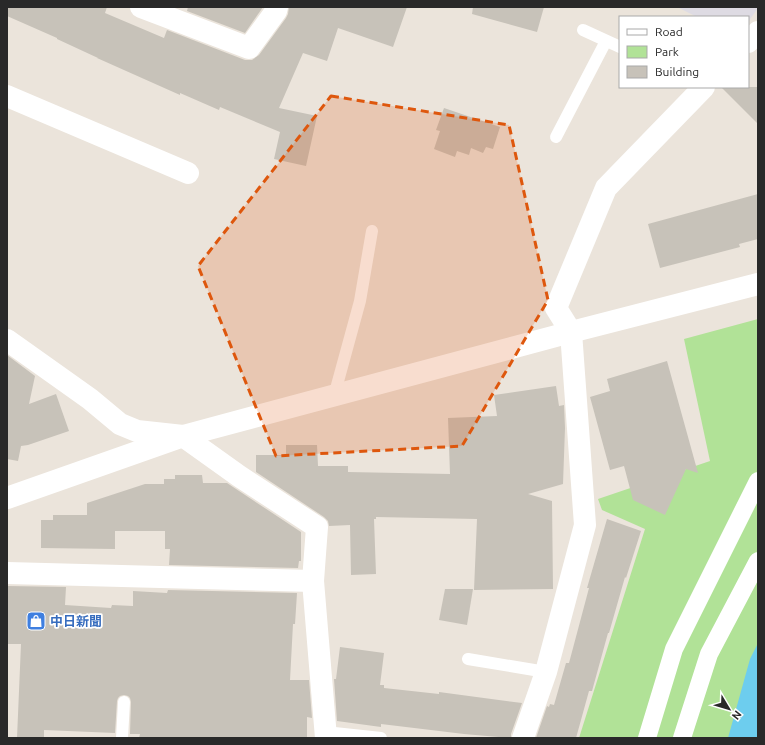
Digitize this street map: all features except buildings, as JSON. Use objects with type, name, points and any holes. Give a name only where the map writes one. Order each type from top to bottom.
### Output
[{"type":"street","points":[[144,8],[249,48],[276,11],[277,7]]},
{"type":"street","points":[[749,41],[758,32]]},
{"type":"street","points":[[523,738],[546,672],[585,524],[571,332],[556,308],[606,188],[703,88]]},
{"type":"street","points":[[7,96],[188,173]]},
{"type":"street","points":[[7,498],[183,436],[571,332],[758,284]]},
{"type":"street","points":[[7,340],[90,399],[120,424],[137,431],[183,436],[239,476],[317,527],[313,581],[326,735]]},
{"type":"street","points":[[647,738],[674,649],[758,481]]},
{"type":"street","points":[[682,738],[709,654],[758,561]]},
{"type":"street","points":[[7,573],[313,581]]},
{"type":"lane","points":[[583,30],[619,47]]},
{"type":"lane","points":[[556,136],[606,41]]},
{"type":"lane","points":[[334,396],[360,301],[372,232]]},
{"type":"lane","points":[[468,660],[546,672]]},
{"type":"lane","points":[[122,738],[124,702]]},
{"type":"lane","points":[[326,735],[381,738]]},
{"type":"highlighted area","points":[[331,96],[509,125],[548,300],[462,446],[276,456],[198,266]]},
{"type":"shaded area","points":[[677,7],[758,7],[749,21],[749,16],[695,16]]},
{"type":"green space","points":[[758,319],[758,738],[579,738],[645,529],[602,510],[598,499],[710,461],[684,339]]},
{"type":"water","points":[[758,643],[758,738],[728,738],[750,659]]},
{"type":"place","name":"中日新聞","points":[[36,621]]}]
